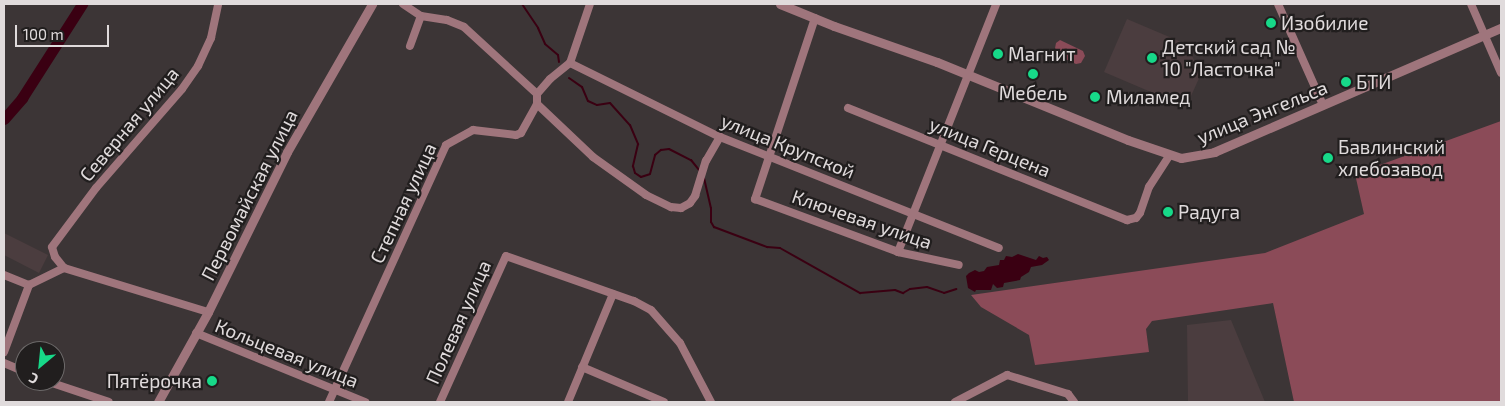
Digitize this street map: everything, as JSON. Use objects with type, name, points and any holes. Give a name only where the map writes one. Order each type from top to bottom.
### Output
[{"type":"street","name":"Северная улица","points":[[64,268],[52,250],[53,242],[96,188],[182,89],[198,66],[211,38],[218,4]]},
{"type":"street","name":"Первомайская улица","points":[[158,402],[208,312],[287,152],[372,4]]},
{"type":"street","points":[[403,4],[421,16],[447,20],[464,27],[537,94],[550,79],[570,63],[590,4]]},
{"type":"street","name":"улица Энгельса","points":[[780,4],[937,62],[968,76],[1181,158],[1214,152],[1501,28]]},
{"type":"street","points":[[898,252],[996,4]]},
{"type":"street","points":[[1278,4],[1323,105]]},
{"type":"street","points":[[1471,4],[1501,73]]},
{"type":"street","points":[[410,46],[421,16]]},
{"type":"street","points":[[769,156],[816,18]]},
{"type":"street","name":"улица Крупской","points":[[570,63],[720,137],[998,248]]},
{"type":"street","name":"Степная улица","points":[[329,402],[446,144],[473,130],[516,135],[521,133],[537,104],[537,94]]},
{"type":"street","points":[[537,104],[593,157],[646,195],[671,207],[681,208],[690,203],[695,196],[706,161],[720,137]]},
{"type":"street","name":"улица Герцена","points":[[848,108],[1120,217],[1132,220],[1140,214],[1149,187],[1170,155]]},
{"type":"street","name":"Ключевая улица","points":[[769,156],[755,200],[898,252],[959,265]]},
{"type":"street","name":"Полевая улица","points":[[440,402],[506,256],[613,294]]},
{"type":"street","points":[[4,352],[29,285],[64,268],[208,312]]},
{"type":"street","points":[[4,275],[29,285]]},
{"type":"street","points":[[568,402],[613,294],[634,301],[651,310],[667,326],[680,343],[711,402]]},
{"type":"street","name":"Кольцевая улица","points":[[196,333],[366,402]]},
{"type":"street","points":[[582,367],[664,402]]},
{"type":"street","points":[[955,402],[1007,375],[1068,394],[1074,402]]},
{"type":"street","points":[[65,387],[109,402]]},
{"type":"shaded area","name":"Детский сад № 10 \"Ласточка\"","points":[[1127,19],[1186,44],[1201,74],[1186,107],[1104,72]]},
{"type":"shaded area","points":[[1060,40],[1083,51],[1085,56],[1081,63],[1076,64],[1054,54],[1056,43]]},
{"type":"shaded area","points":[[1501,121],[1501,402],[1294,402],[1273,303],[1152,321],[1146,329],[1149,352],[1035,365],[1029,335],[981,307],[971,295],[1265,253],[1364,214],[1355,174]]},
{"type":"shaded area","points":[[4,233],[48,255],[39,273],[4,255]]},
{"type":"shaded area","points":[[1018,254],[1036,260],[1039,256],[1047,257],[1049,260],[1042,265],[1031,267],[1029,272],[1021,277],[1020,280],[1004,283],[1003,287],[997,288],[993,284],[991,290],[976,290],[975,292],[968,288],[966,276],[969,273],[975,270],[979,272],[984,271],[987,267],[999,265],[1000,260],[1004,260],[1006,256],[1012,257]]},
{"type":"shaded area","points":[[1231,320],[1265,402],[1188,402],[1187,325]]},
{"type":"waterway","points":[[4,119],[22,98],[82,4]]},
{"type":"waterway","points":[[522,4],[538,28],[545,44],[558,55],[559,62]]},
{"type":"waterway","points":[[569,78],[582,87],[588,101],[597,105],[610,103],[630,125],[638,144],[633,166],[635,173],[641,177],[650,174],[655,155],[661,150],[669,149],[691,160],[699,170]]},
{"type":"waterway","points":[[704,178],[711,208],[711,222],[714,227],[767,247],[780,248],[860,293],[895,290],[903,293],[910,289],[927,287],[944,293],[956,289]]},
{"type":"place","name":"Изобилие","points":[[1271,23]]},
{"type":"place","name":"Магнит","points":[[998,54]]},
{"type":"place","name":"Детский сад № 10 \"Ласточка\"","points":[[1152,58]]},
{"type":"place","name":"Мебель","points":[[1033,74]]},
{"type":"place","name":"БТИ","points":[[1346,82]]},
{"type":"place","name":"Миламед","points":[[1095,97]]},
{"type":"place","name":"Бавлинский хлебозавод","points":[[1328,158]]},
{"type":"place","name":"Радуга","points":[[1168,212]]},
{"type":"place","name":"Пятёрочка","points":[[212,381]]}]
